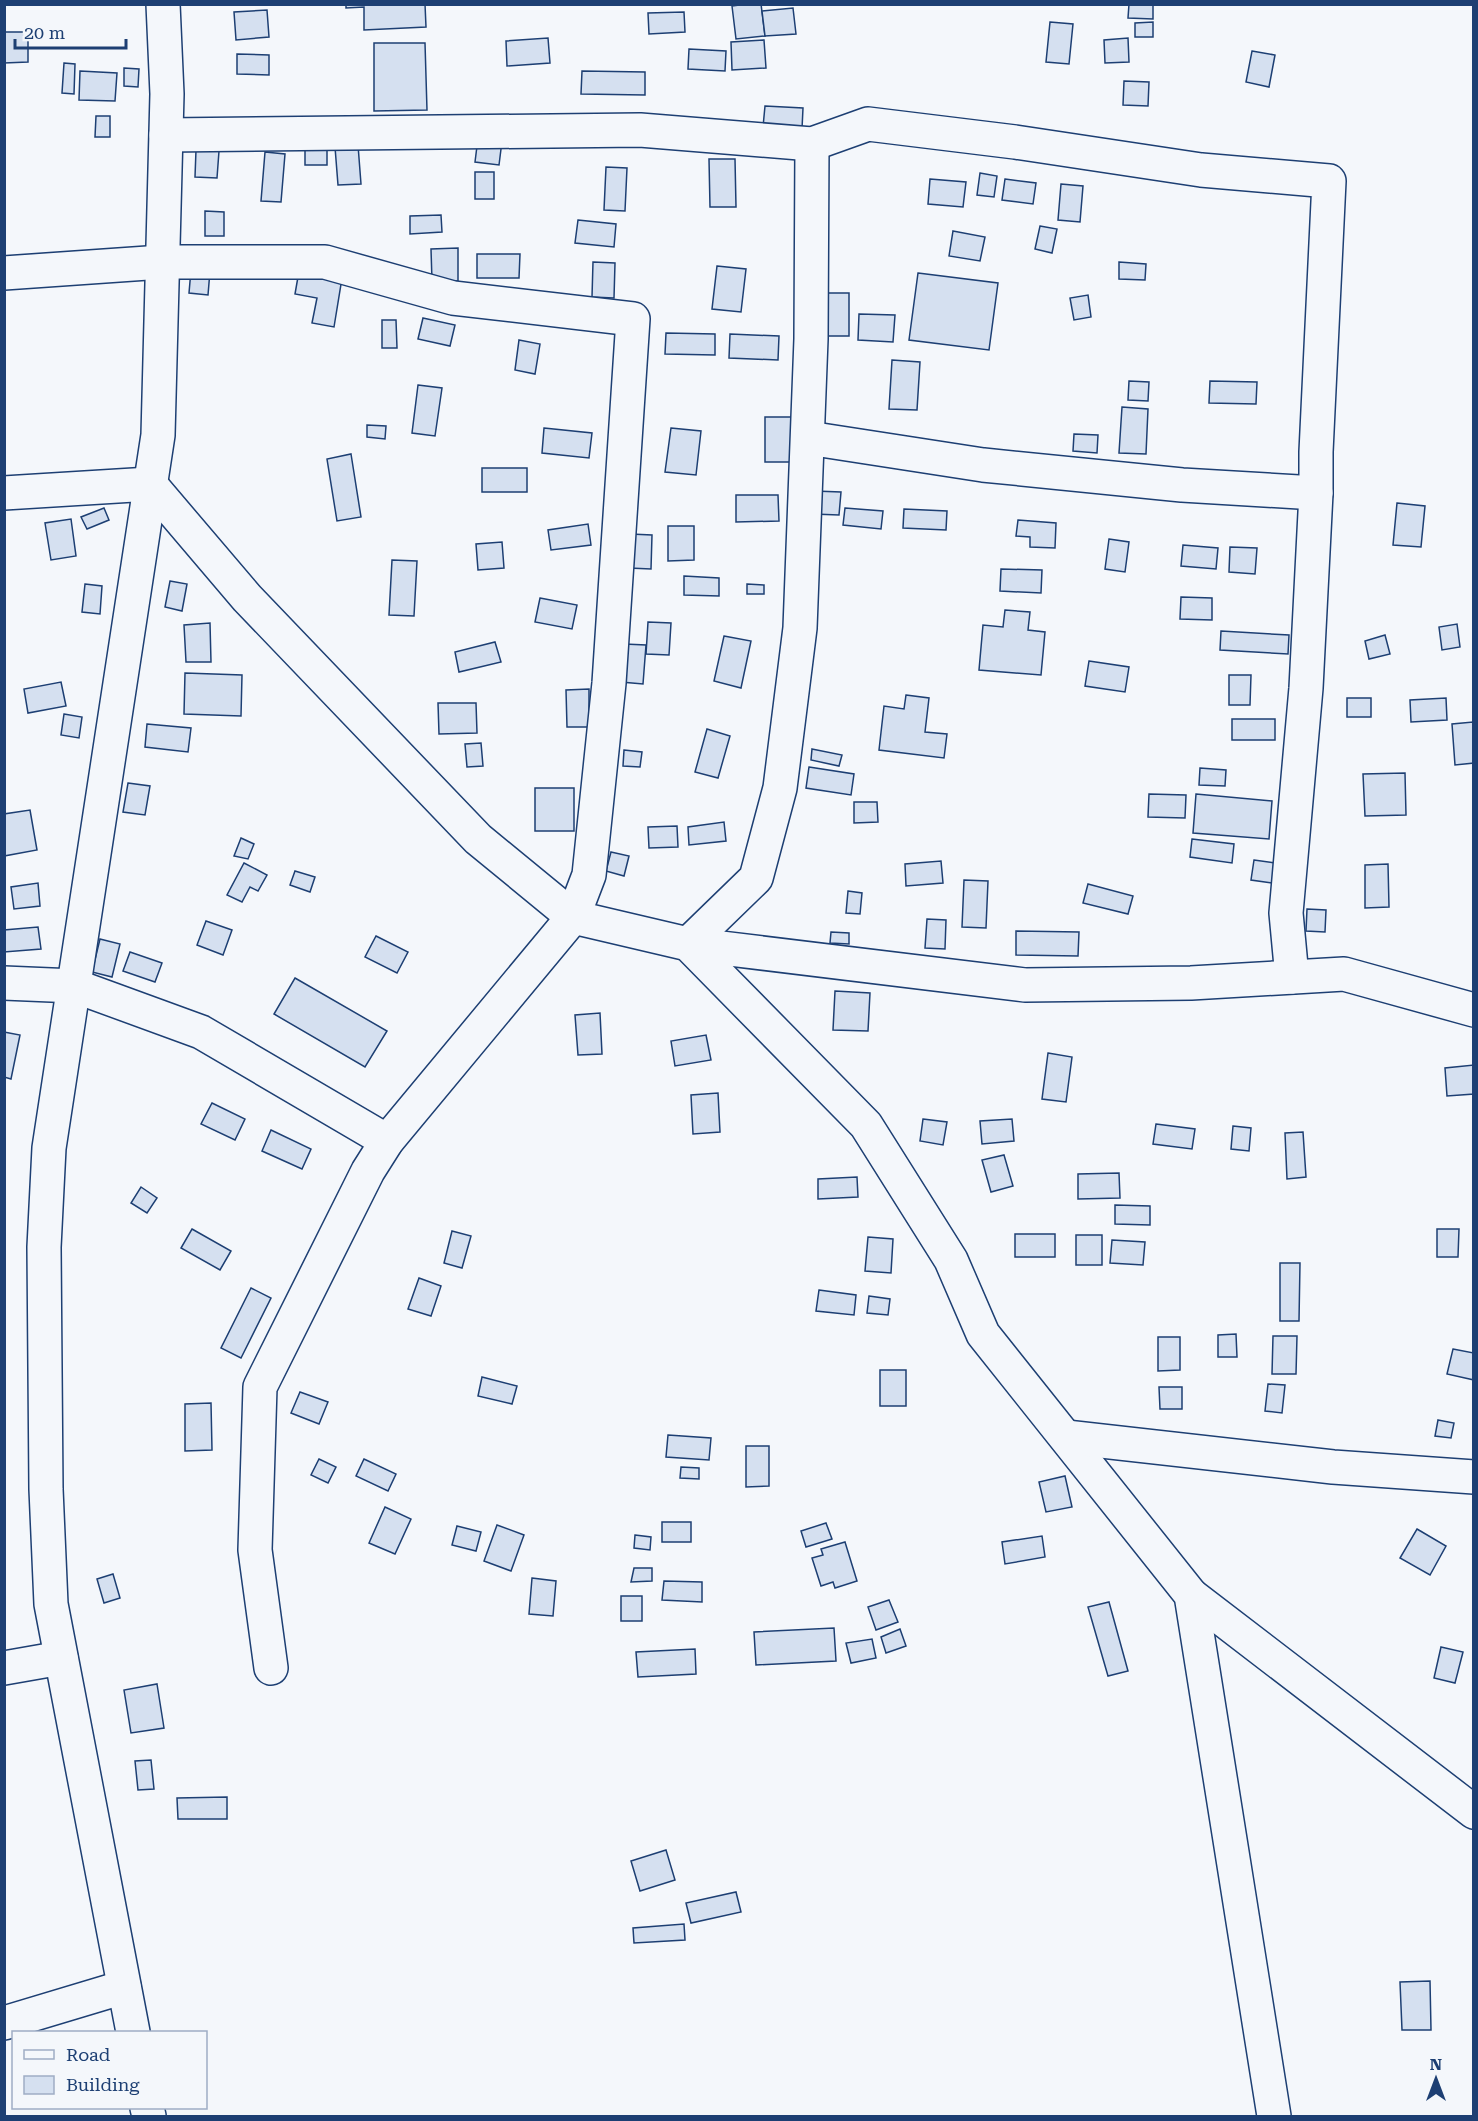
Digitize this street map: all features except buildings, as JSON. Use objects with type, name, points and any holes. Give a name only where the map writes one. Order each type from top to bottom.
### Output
[{"type":"street","points":[[133,2031],[51,1604],[48,1546],[44,1247],[49,1148],[158,435],[167,94],[162,4]]},
{"type":"street","points":[[166,135],[640,130],[812,144],[868,124],[1015,141],[1201,170],[1329,181],[1306,687],[1286,913],[1292,977]]},
{"type":"street","points":[[688,944],[756,878],[780,788],[800,628],[811,339],[812,144]]},
{"type":"street","points":[[4,273],[162,262],[325,262],[453,298],[633,319],[607,705],[589,875],[573,918],[387,1141],[368,1171],[260,1387],[255,1550],[271,1668]]},
{"type":"street","points":[[808,438],[983,465],[1182,485],[1316,493]]},
{"type":"street","points":[[4,493],[150,484]]},
{"type":"street","points":[[150,484],[247,598],[478,839],[573,918],[688,944],[1025,985],[1191,983],[1344,974],[1473,1010]]},
{"type":"street","points":[[688,944],[866,1125],[951,1260],[983,1334],[1191,1595],[1473,1812]]},
{"type":"street","points":[[4,983],[75,986],[201,1032],[387,1141]]},
{"type":"street","points":[[1066,1437],[1333,1467],[1473,1477]]},
{"type":"street","points":[[1191,1595],[1274,2116]]},
{"type":"street","points":[[4,1668],[61,1658]]},
{"type":"street","points":[[4,2023],[124,1987]]}]
